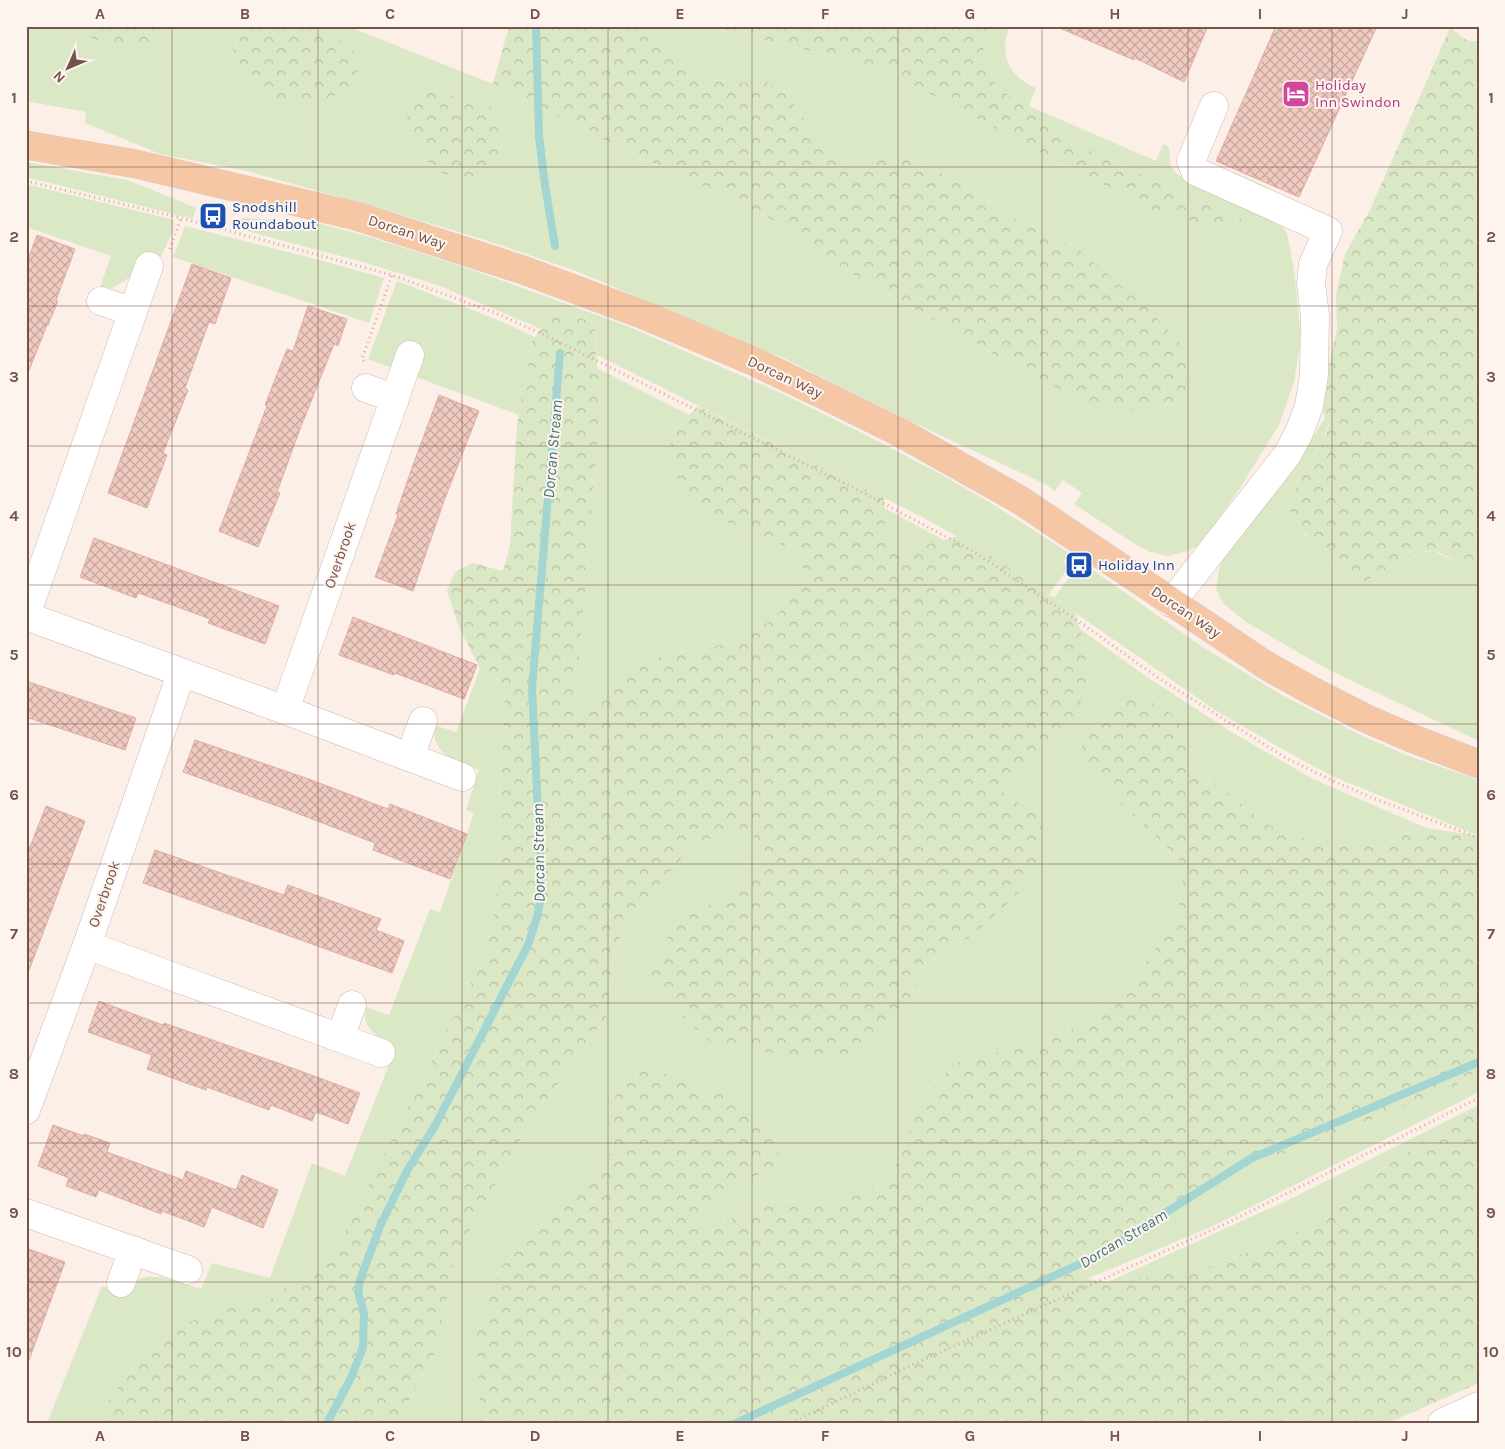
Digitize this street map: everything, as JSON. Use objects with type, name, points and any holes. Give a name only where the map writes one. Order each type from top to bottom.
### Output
[{"type":"main road","name":"Dorcan Way","points":[[26,145],[136,164],[356,216],[523,270],[644,315],[755,362],[910,438],[1020,500],[1267,666],[1365,718],[1410,738],[1479,764]]},
{"type":"street","points":[[1171,603],[1287,456],[1299,433],[1309,406],[1314,375],[1312,270],[1328,231],[1195,171],[1191,162],[1214,106]]},
{"type":"street","points":[[149,266],[26,615],[462,777]]},
{"type":"street","points":[[102,301],[133,312]]},
{"type":"street","name":"Overbrook","points":[[285,710],[410,355]]},
{"type":"street","points":[[366,388],[395,400]]},
{"type":"street","name":"Overbrook","points":[[29,1095],[87,945],[181,674]]},
{"type":"street","points":[[410,757],[424,722]]},
{"type":"street","name":"Overbrook","points":[[87,945],[381,1053]]},
{"type":"street","points":[[340,1038],[352,1005]]},
{"type":"street","points":[[26,1213],[188,1270]]},
{"type":"street","points":[[121,1283],[133,1250]]},
{"type":"street","points":[[1442,1423],[1479,1406]]},
{"type":"path","points":[[26,181],[190,220],[392,275],[492,312],[551,338],[912,518],[971,550],[1081,623],[1157,677],[1286,758],[1374,798],[1479,838]]},
{"type":"path","points":[[366,388],[375,366],[362,360],[392,275]]},
{"type":"path","points":[[791,1423],[912,1364],[1223,1225],[1479,1098]]},
{"type":"green space","points":[[26,26],[86,26],[88,36],[148,42],[156,26],[243,26],[241,27],[228,65],[244,78],[256,93],[333,34],[311,26],[347,26],[493,84],[620,148],[763,214],[830,261],[1012,365],[1134,409],[1159,408],[1179,399],[1189,385],[1078,249],[1013,218],[971,188],[910,157],[890,154],[856,167],[839,159],[813,133],[785,91],[764,81],[740,83],[709,80],[690,72],[638,30],[640,26],[703,26],[878,67],[1149,209],[1250,223],[1193,199],[1066,139],[995,85],[983,48],[991,26],[1010,26],[1005,46],[1008,63],[1019,77],[1036,88],[1029,106],[1156,161],[1163,144],[1167,145],[1170,165],[1177,174],[1224,199],[1280,223],[1287,234],[1294,269],[1301,338],[1294,382],[1279,425],[1240,488],[1211,529],[1196,547],[1168,556],[1150,552],[1135,544],[1074,504],[1082,493],[1063,480],[1055,491],[1045,484],[910,421],[783,358],[576,271],[479,238],[361,203],[247,171],[160,154],[85,123],[86,112],[26,101]],"holes":[[[492,108],[504,137],[492,172],[432,169],[419,146],[402,126]]]},
{"type":"green space","points":[[86,26],[156,26],[148,42],[120,51],[88,36]]},
{"type":"green space","points":[[311,26],[333,34],[363,60],[349,91],[319,101],[286,100],[256,93],[244,78],[228,65],[241,27]]},
{"type":"green space","points":[[509,26],[640,26],[639,30],[690,72],[709,80],[740,83],[764,81],[785,91],[813,133],[839,158],[856,167],[890,154],[910,157],[971,188],[1013,218],[1078,249],[1145,306],[1178,341],[1192,364],[1189,385],[1179,399],[1159,408],[1134,409],[1079,399],[1012,365],[830,261],[763,214],[620,148],[493,84]]},
{"type":"green space","points":[[703,26],[991,26],[983,48],[995,85],[1066,139],[1193,199],[1251,223],[1222,230],[1149,209],[878,67]]},
{"type":"green space","points":[[1450,28],[1467,40],[1479,40],[1479,579],[1446,555],[1429,551],[1361,582],[1354,581],[1341,574],[1316,543],[1294,523],[1290,511],[1291,504],[1296,486],[1320,448],[1328,429],[1329,422],[1325,418],[1322,409],[1337,329],[1336,294],[1345,254],[1370,210]]},
{"type":"green space","points":[[423,87],[492,108],[504,136],[492,172],[468,181],[460,180],[432,169],[419,146],[402,126]]},
{"type":"green space","points":[[26,162],[128,180],[196,208],[193,219],[26,177]]},
{"type":"green space","points":[[26,184],[174,220],[173,231],[159,261],[142,254],[134,275],[112,288],[100,287],[111,256],[26,227]]},
{"type":"green space","points":[[242,218],[317,223],[370,237],[467,268],[627,326],[781,393],[944,476],[994,505],[1069,553],[1063,563],[1069,567],[1049,594],[989,554],[922,517],[597,355],[594,322],[552,311],[541,329],[440,286],[363,262],[239,229]]},
{"type":"green space","points":[[185,226],[384,278],[369,323],[173,257]]},
{"type":"green space","points":[[397,281],[498,320],[535,337],[532,342],[519,415],[416,377],[424,353],[402,345],[392,368],[368,359]]},
{"type":"green space","points":[[552,311],[594,322],[600,406],[574,722],[622,671],[663,656],[725,644],[773,620],[806,576],[796,550],[730,525],[680,487],[670,449],[675,429],[698,406],[884,498],[885,540],[892,548],[902,552],[957,536],[989,554],[1075,612],[1090,664],[1080,706],[1046,750],[996,788],[1042,819],[1038,857],[1020,891],[975,934],[923,965],[906,1010],[862,1054],[799,1057],[714,1045],[675,1010],[650,972],[676,921],[732,894],[770,868],[764,849],[750,833],[724,833],[692,846],[621,930],[605,1019],[531,1121],[455,1257],[436,1350],[398,1423],[90,1423],[162,1332],[227,1308],[266,1302],[336,1250],[483,959],[496,907],[505,685],[480,669],[459,627],[447,591],[455,572],[473,563],[503,571],[510,546],[517,424],[532,342]]},
{"type":"green space","points":[[597,368],[689,415],[675,429],[730,525],[796,550],[807,576],[773,620],[725,644],[663,656],[573,723],[600,406]]},
{"type":"green space","points":[[1325,418],[1329,421],[1324,440],[1297,482],[1290,513],[1304,534],[1317,543],[1339,571],[1345,577],[1357,582],[1393,568],[1422,552],[1434,551],[1457,562],[1479,579],[1479,741],[1329,670],[1246,622],[1223,603],[1216,589],[1221,559],[1251,515],[1292,471]]},
{"type":"green space","points":[[884,508],[944,540],[902,552],[892,548],[885,540]]},
{"type":"green space","points":[[1090,568],[1201,646],[1282,695],[1358,734],[1409,756],[1479,780],[1479,836],[1332,776],[1284,750],[1215,710],[1054,598],[1074,571],[1083,576]]},
{"type":"green space","points":[[1080,629],[1144,675],[1233,733],[1313,779],[1426,828],[1383,840],[1308,840],[1264,823],[1191,763],[1177,718],[1077,756],[1101,784],[1185,865],[1176,921],[1124,992],[1063,1035],[954,1063],[920,1105],[890,1180],[840,1202],[768,1201],[711,1230],[693,1221],[725,1189],[781,1165],[649,1068],[617,1086],[613,1150],[501,1268],[476,1335],[480,1402],[471,1423],[398,1423],[436,1350],[455,1257],[531,1121],[605,1019],[621,930],[692,846],[724,833],[750,833],[764,849],[770,868],[732,894],[676,921],[906,1010],[923,965],[975,934],[996,788],[1046,750],[1090,664]]},
{"type":"green space","points":[[480,669],[505,685],[496,907],[483,959],[336,1250],[266,1302],[227,1308],[162,1332],[90,1423],[47,1423],[102,1286],[125,1293],[139,1279],[153,1277],[201,1289],[212,1263],[270,1278],[312,1163],[345,1176],[394,1052],[369,1028],[365,1019],[366,1007],[389,1015],[430,909],[440,912],[474,813],[466,810],[479,770],[454,760],[441,750],[434,735],[434,725],[456,732]]},
{"type":"green space","points":[[1127,699],[1149,701],[1178,718],[1191,763],[1264,823],[1308,840],[1383,840],[1426,828],[1479,836],[1479,1071],[1447,1090],[1255,1165],[1155,1211],[1094,1260],[1087,1279],[1108,1282],[1202,1269],[1292,1235],[1419,1143],[1479,1105],[1479,1383],[1388,1423],[471,1423],[480,1402],[476,1335],[501,1268],[613,1150],[616,1086],[649,1068],[719,1093],[774,1133],[781,1165],[725,1189],[693,1221],[711,1230],[768,1201],[840,1202],[890,1180],[920,1105],[954,1063],[1063,1035],[1124,992],[1176,921],[1185,865],[1101,784],[1077,756],[1100,715]]},
{"type":"green space","points":[[1479,1071],[1479,1092],[1213,1226],[1087,1279],[1094,1260],[1155,1211],[1255,1165],[1447,1090]]},
{"type":"green space","points":[[1479,1105],[1419,1143],[1292,1235],[1202,1269],[1108,1282],[1286,1201]]},
{"type":"building","points":[[1055,26],[1208,26],[1184,82],[1135,58],[1134,60]]},
{"type":"building","name":"Holiday Inn Swindon","points":[[1276,26],[1377,26],[1299,197],[1216,161]]},
{"type":"building","points":[[37,235],[75,249],[56,300],[58,301],[28,373],[26,373],[26,265]]},
{"type":"building","points":[[192,264],[231,278],[215,324],[209,322],[185,388],[188,390],[163,453],[167,455],[147,508],[108,493]]},
{"type":"building","points":[[308,306],[347,319],[338,346],[334,344],[300,429],[277,492],[280,493],[258,547],[219,531],[287,349],[293,351]]},
{"type":"building","points":[[439,395],[479,411],[444,501],[413,591],[375,577]]},
{"type":"building","points":[[94,538],[279,606],[265,644],[208,623],[210,619],[175,606],[138,593],[136,598],[80,577]]},
{"type":"building","points":[[353,617],[477,665],[464,699],[395,673],[394,675],[339,655]]},
{"type":"building","points":[[26,681],[136,718],[125,750],[26,717]]},
{"type":"building","points":[[195,740],[306,778],[388,809],[390,804],[467,834],[450,879],[373,850],[375,843],[183,772]]},
{"type":"building","points":[[46,806],[85,821],[28,973],[26,972],[26,857]]},
{"type":"building","points":[[155,850],[284,895],[288,885],[381,919],[376,930],[404,941],[392,973],[143,883]]},
{"type":"building","points":[[99,1001],[360,1093],[348,1124],[316,1112],[312,1121],[271,1105],[269,1110],[207,1087],[206,1090],[147,1069],[152,1055],[88,1032]]},
{"type":"building","points":[[53,1125],[110,1143],[107,1152],[183,1180],[186,1171],[236,1190],[242,1175],[278,1190],[263,1228],[212,1207],[204,1227],[162,1211],[161,1214],[99,1190],[96,1197],[66,1186],[69,1178],[38,1166]]},
{"type":"building","points":[[26,1248],[65,1262],[29,1360],[26,1359]]},
{"type":"waterway","name":"Dorcan Stream","points":[[536,26],[539,136],[555,246]]},
{"type":"waterway","name":"Dorcan Stream","points":[[327,1423],[351,1378],[363,1347],[364,1313],[358,1292],[360,1280],[381,1224],[408,1169],[436,1124],[528,945],[537,917],[542,894],[532,688],[560,353]]},
{"type":"waterway","name":"Dorcan Stream","points":[[736,1423],[1099,1255],[1250,1159],[1479,1062]]},
{"type":"place","name":"Holiday Inn Swindon","points":[[1296,94]]},
{"type":"place","name":"Snodshill Roundabout","points":[[213,216]]},
{"type":"place","name":"Holiday Inn","points":[[1079,565]]}]
